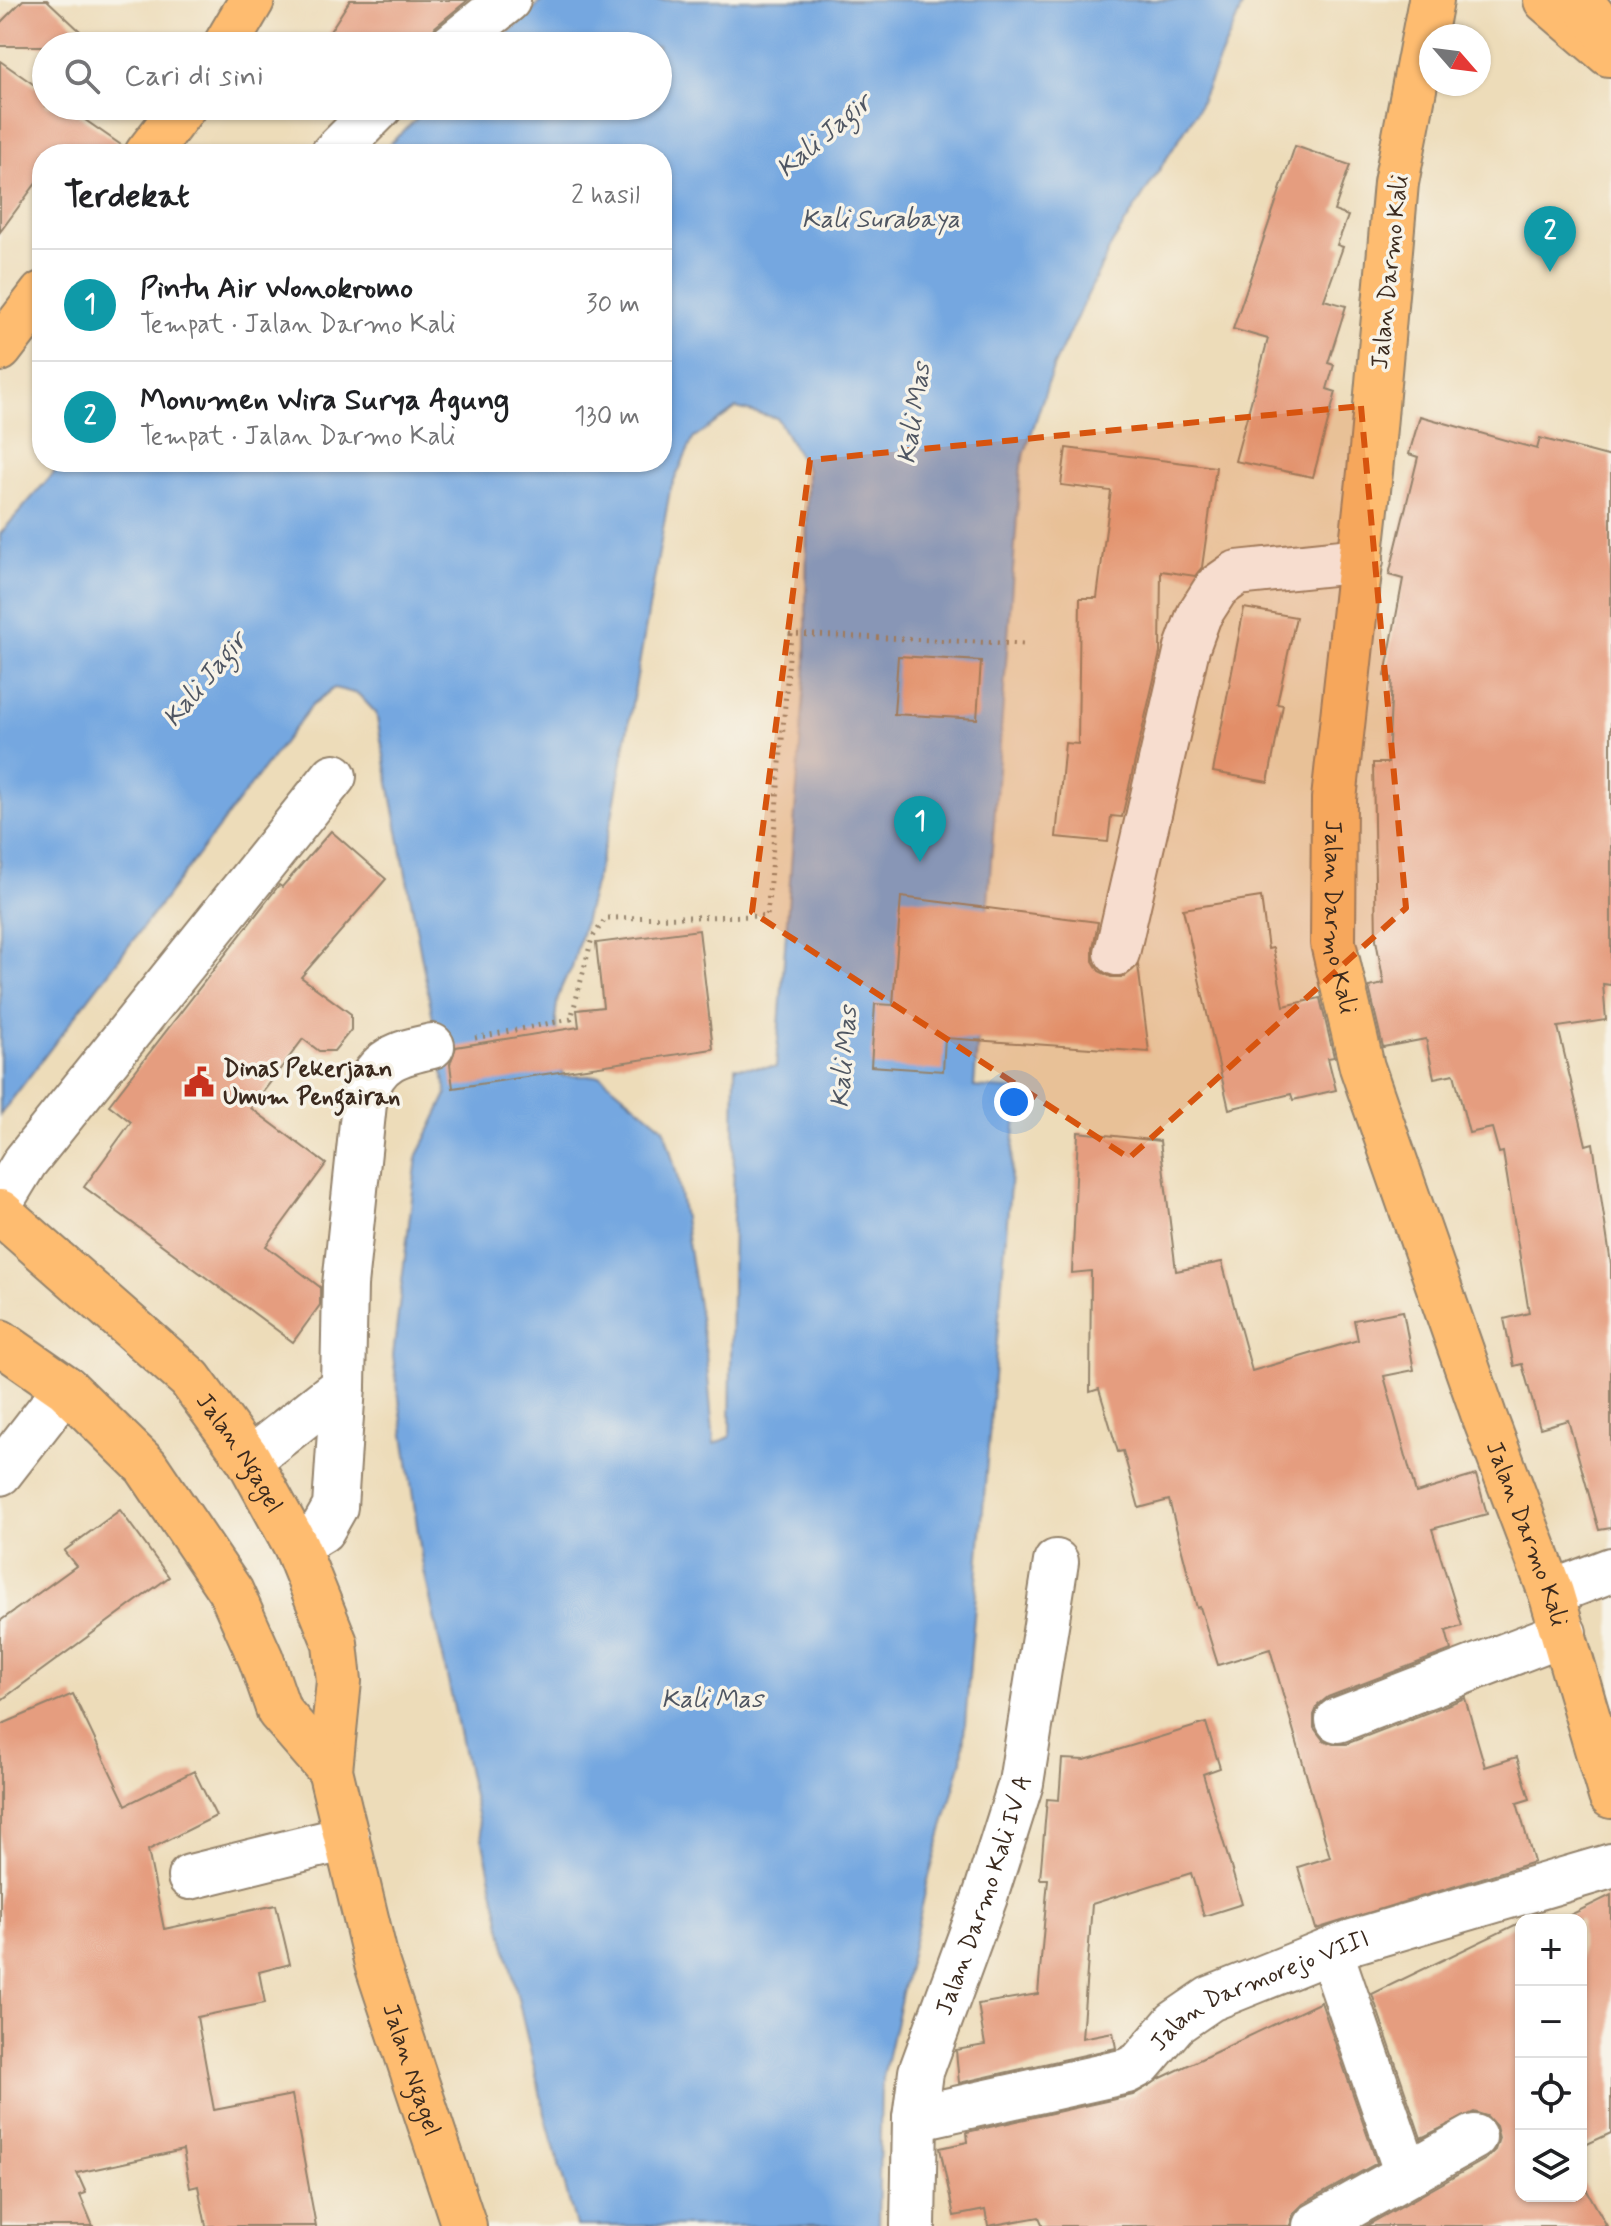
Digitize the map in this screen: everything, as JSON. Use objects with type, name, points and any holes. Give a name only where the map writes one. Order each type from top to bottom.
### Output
[{"type":"main road","points":[[233,32],[252,0]]},
{"type":"main road","name":"Jalan Darmo Kali","points":[[1431,0],[1396,183],[1361,560],[1334,799],[1333,943],[1362,1067],[1484,1416],[1557,1613],[1611,1796]]},
{"type":"main road","points":[[1546,0],[1611,55]]},
{"type":"main road","points":[[1580,0],[1611,39]]},
{"type":"main road","points":[[155,144],[173,120]]},
{"type":"main road","points":[[0,349],[32,307]]},
{"type":"main road","name":"Jalan Ngagel","points":[[0,1212],[190,1379],[249,1460],[296,1546],[335,1643],[339,1681],[330,1770],[377,1964],[464,2226]]},
{"type":"main road","name":"Jalan Ngagel","points":[[0,1342],[66,1388],[146,1466],[231,1592],[261,1659],[279,1711],[330,1770]]},
{"type":"street","points":[[468,32],[508,0]]},
{"type":"street","points":[[343,144],[367,120]]},
{"type":"street","points":[[1117,953],[1187,648],[1199,615],[1217,587],[1237,573],[1361,560]]},
{"type":"street","points":[[0,1203],[25,1162],[334,776]]},
{"type":"street","points":[[296,1546],[322,1530],[335,1507],[343,1386],[345,1285],[365,1094],[370,1077],[383,1062],[398,1053],[432,1046]]},
{"type":"street","points":[[249,1460],[343,1386]]},
{"type":"street","points":[[0,1473],[66,1388]]},
{"type":"street","name":"Jalan Darmo Kali IV A","points":[[913,2226],[915,2118],[930,2044],[985,1897],[1021,1783],[1056,1562]]},
{"type":"street","points":[[1338,1720],[1557,1613],[1607,1584]]},
{"type":"street","points":[[190,1877],[347,1838]]},
{"type":"street","name":"Jalan Darmorejo VIII","points":[[915,2118],[1127,2071],[1140,2064],[1192,2008],[1352,1942],[1611,1866]]},
{"type":"street","points":[[1331,1953],[1407,2174]]},
{"type":"street","points":[[1315,2226],[1474,2137]]},
{"type":"path","points":[[432,1046],[563,1023],[571,1019],[592,938],[606,918],[767,916],[791,634],[1024,644]]},
{"type":"highlighted area","points":[[1361,406],[1406,908],[1129,1158],[752,912],[810,460]]},
{"type":"water","points":[[543,0],[1245,0],[1197,111],[1112,244],[1054,365],[1021,465],[974,1087],[1018,1090],[962,1760],[927,1884],[881,2086],[878,2226],[576,2226],[546,2118],[504,1939],[422,1561],[393,1356],[417,1157],[447,1094],[376,713],[358,694],[334,688],[312,705],[0,1115],[0,534],[54,472],[672,472],[672,144],[390,144],[415,120],[672,120],[672,32],[509,32]],"holes":[[[736,408],[777,418],[807,470],[806,666],[776,1067],[735,1067],[730,1437],[714,1444],[706,1354],[677,1175],[664,1128],[601,1076],[563,1076],[556,1007],[572,968],[612,817],[670,490],[693,439]]]},
{"type":"building","points":[[23,0],[47,0],[81,32],[32,32],[32,46],[0,46],[0,23]]},
{"type":"building","points":[[350,0],[468,0],[433,32],[330,32]]},
{"type":"building","points":[[0,61],[32,83],[32,120],[85,120],[120,144],[32,144],[32,189],[0,232]]},
{"type":"building","points":[[1295,146],[1350,165],[1334,211],[1348,216],[1337,245],[1343,247],[1324,300],[1346,306],[1328,363],[1334,365],[1327,389],[1336,392],[1313,477],[1235,461],[1268,339],[1233,329]]},
{"type":"building","points":[[1420,416],[1537,449],[1540,438],[1611,457],[1611,985],[1603,984],[1606,1020],[1558,1027],[1586,1145],[1593,1143],[1611,1264],[1611,1528],[1599,1530],[1568,1420],[1540,1428],[1522,1364],[1514,1366],[1504,1319],[1529,1313],[1503,1152],[1499,1153],[1492,1128],[1469,1133],[1454,1074],[1434,1078],[1426,1039],[1383,1047],[1369,987],[1384,984],[1376,940],[1373,763],[1388,763],[1392,678],[1385,676],[1403,579],[1389,575],[1418,457],[1409,454]]},
{"type":"building","points":[[1066,448],[1216,467],[1202,567],[1195,576],[1161,571],[1160,653],[1122,817],[1111,816],[1108,842],[1056,837],[1065,743],[1078,744],[1080,598],[1097,598],[1111,491],[1061,485]]},
{"type":"building","points":[[1244,608],[1296,617],[1277,704],[1283,705],[1268,782],[1213,772]]},
{"type":"building","points":[[898,656],[981,661],[977,719],[894,714]]},
{"type":"building","name":"Dinas Pekerjaan Umum Pengairan","points":[[331,831],[386,879],[301,977],[351,1014],[351,1030],[334,1051],[319,1051],[303,1039],[251,1108],[326,1164],[266,1246],[320,1287],[320,1305],[293,1342],[84,1187],[131,1122],[109,1105],[279,885],[282,887]]},
{"type":"building","points":[[901,897],[1098,922],[1093,961],[1099,971],[1111,977],[1124,977],[1138,965],[1149,1052],[945,1038],[943,1071],[871,1066],[875,1004],[893,1005]]},
{"type":"building","points":[[1261,897],[1268,949],[1273,948],[1284,1006],[1320,998],[1334,1057],[1328,1058],[1336,1090],[1293,1100],[1291,1094],[1229,1109],[1183,909]]},
{"type":"building","points":[[699,930],[713,1049],[453,1088],[450,1064],[456,1047],[579,1027],[577,1010],[603,1007],[596,943]]},
{"type":"building","points":[[1078,1132],[1160,1141],[1176,1271],[1222,1262],[1252,1371],[1358,1340],[1354,1320],[1403,1311],[1414,1370],[1384,1376],[1416,1493],[1476,1475],[1487,1514],[1432,1529],[1462,1626],[1446,1631],[1451,1650],[1328,1697],[1318,1705],[1314,1728],[1323,1740],[1346,1744],[1465,1698],[1485,1767],[1517,1757],[1530,1799],[1517,1803],[1534,1862],[1316,1929],[1298,1867],[1330,1857],[1270,1649],[1218,1665],[1200,1607],[1197,1608],[1169,1500],[1139,1508],[1123,1451],[1118,1452],[1099,1389],[1090,1392],[1091,1271],[1072,1273]]},
{"type":"building","points":[[120,1510],[169,1577],[0,1701],[0,1621],[76,1566],[64,1551]]},
{"type":"building","points":[[73,1694],[126,1805],[194,1771],[216,1816],[148,1850],[164,1929],[276,1905],[290,1964],[259,1972],[265,2003],[197,2017],[214,2110],[292,2095],[316,2226],[206,2226],[198,2186],[190,2188],[183,2150],[77,2173],[86,2193],[80,2195],[93,2226],[0,2226],[0,1725]]},
{"type":"building","points":[[1206,1723],[1220,1768],[1203,1774],[1242,1904],[1204,1916],[1191,1873],[1092,1904],[1082,2038],[1113,2032],[1116,2048],[959,2083],[956,2050],[985,2045],[978,2004],[1038,1994],[1048,1879],[1040,1879],[1047,1799],[1059,1800],[1062,1759],[1085,1760]]},
{"type":"building","points":[[1611,1895],[1611,2133],[1587,2144],[1587,1914],[1572,1914]]},
{"type":"building","points":[[1515,1925],[1515,2202],[1587,2202],[1587,2191],[1607,2226],[1366,2226],[1486,2159],[1495,2150],[1499,2138],[1496,2126],[1487,2116],[1474,2112],[1421,2138],[1372,1994]]},
{"type":"building","points":[[1321,2002],[1377,2163],[1303,2204],[1293,2214],[1290,2226],[1043,2226],[1039,2217],[988,2226],[985,2210],[954,2216],[940,2148],[968,2142],[967,2132],[1133,2095],[1161,2078]]},
{"type":"place","name":"Monumen Wira Surya Agung","points":[[1550,272]]},
{"type":"place","name":"Pintu Air Wonokromo","points":[[920,862]]},
{"type":"place","name":"Dinas Pekerjaan Umum Pengairan","points":[[199,1082]]},
{"type":"water label","name":"Kali Jagir","points":[[823,135]]},
{"type":"water label","name":"Kali Surabaya","points":[[881,218]]},
{"type":"water label","name":"Kali Mas","points":[[913,413]]},
{"type":"water label","name":"Kali Jagir","points":[[204,679]]},
{"type":"water label","name":"Kali Mas","points":[[843,1057]]},
{"type":"water label","name":"Kali Mas","points":[[712,1698]]}]
